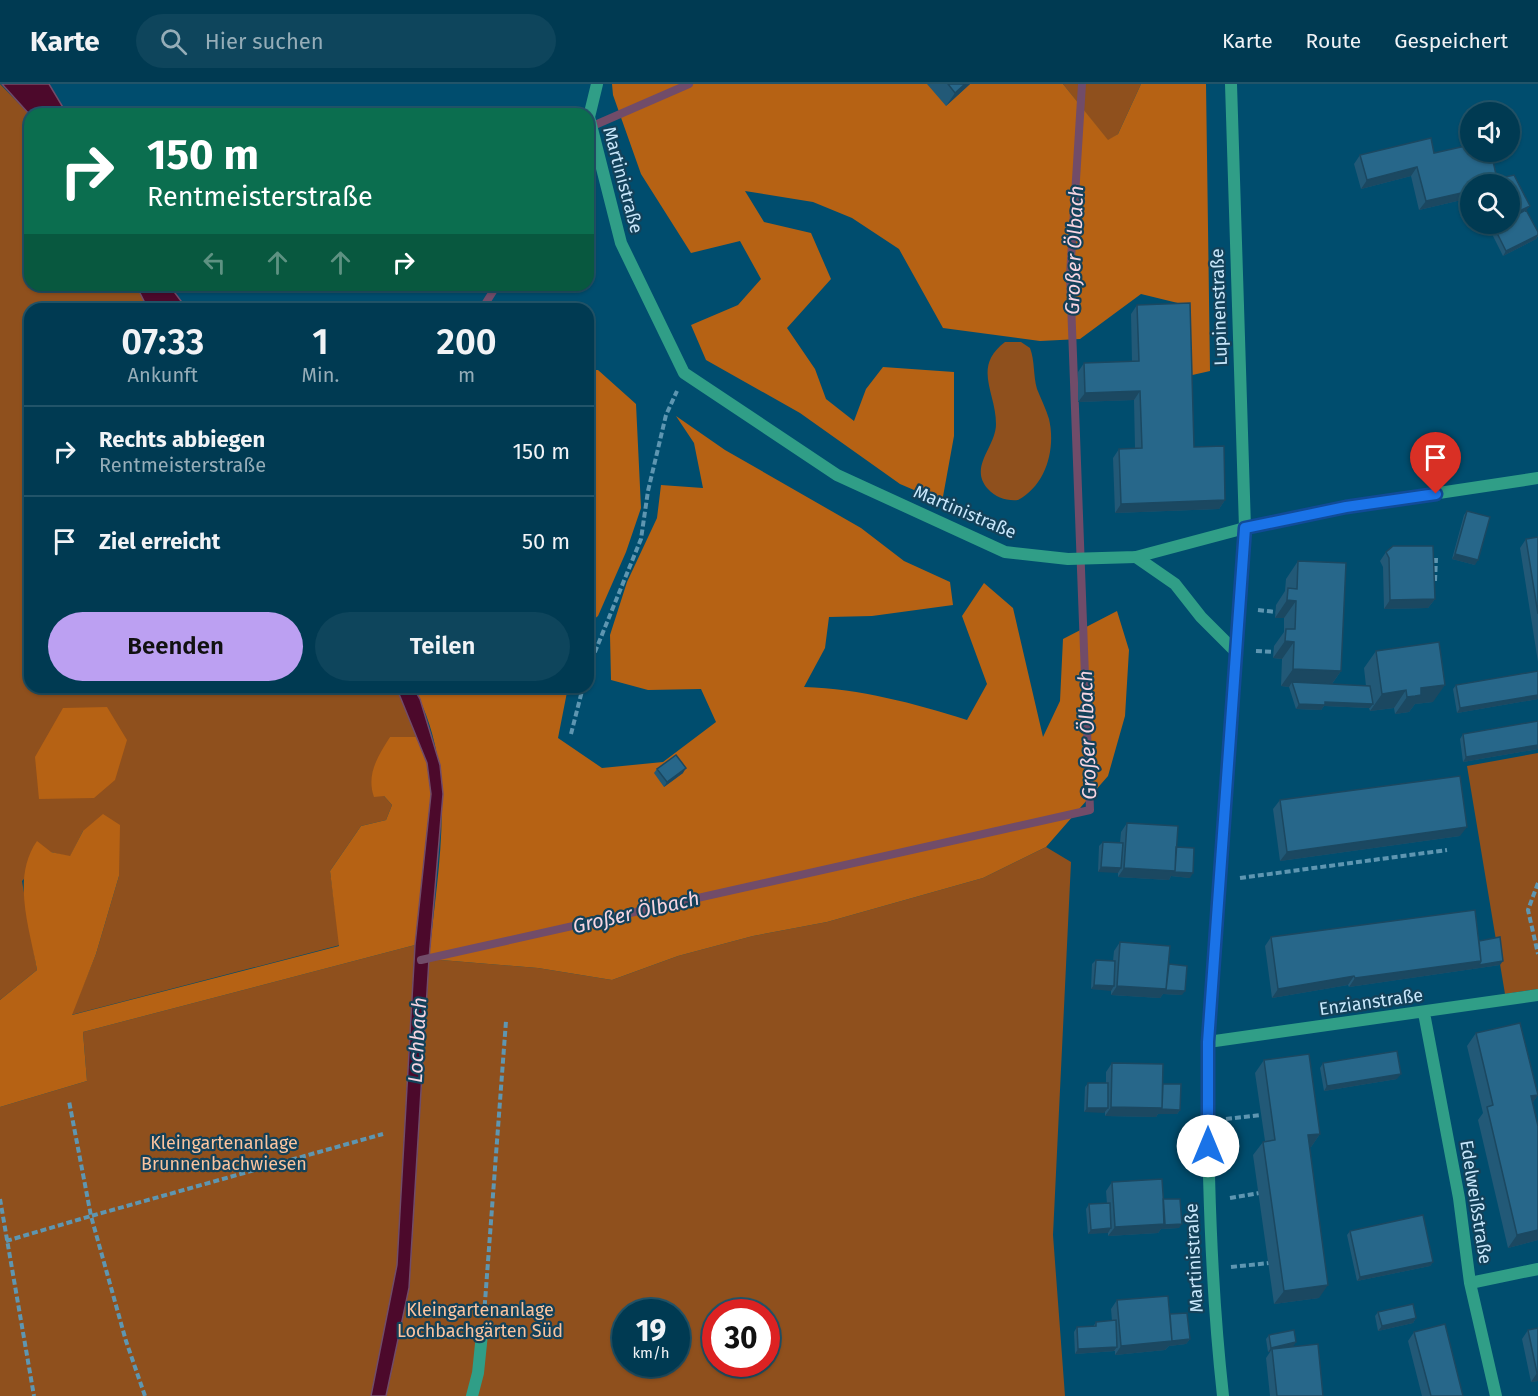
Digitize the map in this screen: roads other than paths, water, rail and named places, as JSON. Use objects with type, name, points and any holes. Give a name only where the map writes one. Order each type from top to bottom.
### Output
[{"type":"street","name":"Martinistraße","points":[[591,108],[597,84]]},
{"type":"street","name":"Lupinenstraße","points":[[1231,84],[1245,528]]},
{"type":"street","name":"Martinistraße","points":[[594,139],[621,243],[684,374],[837,475],[1005,552],[1068,559],[1106,560],[1136,557],[1245,528],[1208,1042],[1209,1202],[1212,1269],[1223,1396]]},
{"type":"street","points":[[1245,528],[1346,507],[1538,478]]},
{"type":"street","points":[[1136,557],[1175,584],[1201,616],[1237,653]]},
{"type":"street","name":"Enzianstraße","points":[[1208,1042],[1538,995]]},
{"type":"street","name":"Edelweißstraße","points":[[1424,1013],[1459,1198],[1470,1283],[1496,1396]]},
{"type":"street","points":[[1470,1283],[1538,1269]]},
{"type":"street","points":[[472,1396],[478,1373],[482,1334]]},
{"type":"water","points":[[2,84],[49,84],[63,108],[24,108]]},
{"type":"water","points":[[139,291],[174,291],[182,303],[145,303]]},
{"type":"water","name":"Lochbach","points":[[416,693],[420,699],[440,765],[443,794],[429,959],[409,1288],[386,1396],[371,1396],[397,1265],[415,945],[431,794],[427,763],[399,694]]},
{"type":"waterway","points":[[594,125],[689,84]]},
{"type":"waterway","name":"Großer Ölbach","points":[[421,960],[1090,810],[1070,275],[1082,84]]},
{"type":"waterway","points":[[486,303],[493,291]]},
{"type":"park label","name":"Kleingartenanlage Brunnenbachwiesen","points":[[224,1153]]},
{"type":"park label","name":"Kleingartenanlage Lochbachgärten Süd","points":[[480,1320]]}]
